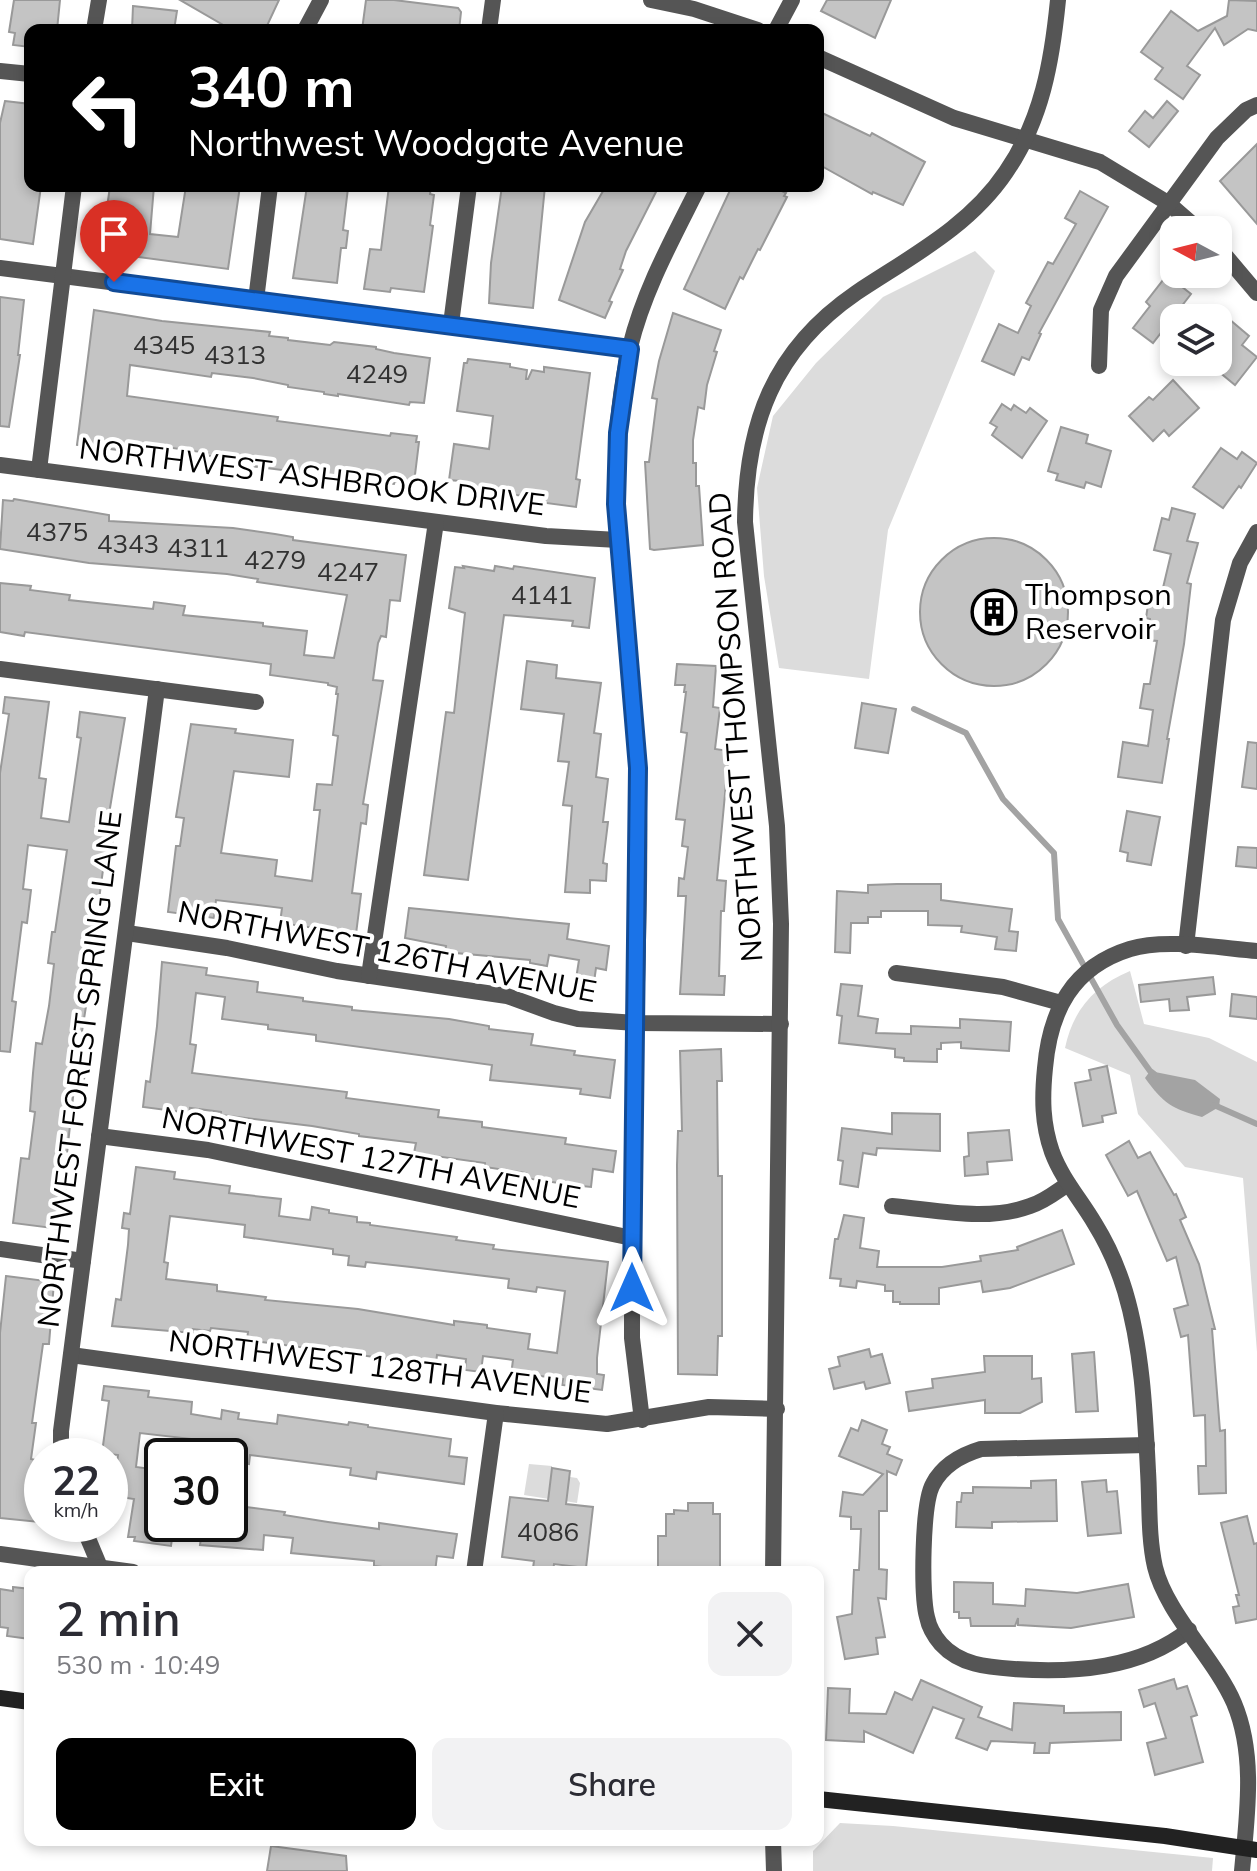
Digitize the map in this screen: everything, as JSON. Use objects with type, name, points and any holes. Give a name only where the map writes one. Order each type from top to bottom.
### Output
[{"type":"main road","points":[[0,1698],[24,1701]]},
{"type":"main road","points":[[824,1800],[1165,1836],[1251,1850]]},
{"type":"street","points":[[95,24],[99,0]]},
{"type":"street","points":[[308,24],[321,0]]},
{"type":"street","points":[[490,24],[493,0]]},
{"type":"street","points":[[651,0],[694,9],[740,24]]},
{"type":"street","points":[[779,24],[792,0]]},
{"type":"street","name":"NORTHWEST THOMPSON ROAD","points":[[773,1566],[781,924],[777,826],[745,522],[745,487],[751,443],[768,394],[805,337],[838,307],[945,235],[1006,173],[1040,107],[1058,0]]},
{"type":"street","points":[[824,60],[954,118],[1100,162],[1168,203],[1183,216]]},
{"type":"street","points":[[0,71],[24,73]]},
{"type":"street","points":[[1099,366],[1101,310],[1116,276],[1223,131],[1246,110],[1257,105]]},
{"type":"street","points":[[39,470],[73,192]]},
{"type":"street","points":[[256,300],[269,192]]},
{"type":"street","points":[[451,324],[468,192]]},
{"type":"street","points":[[642,1420],[632,1338],[638,768],[618,540],[616,466],[630,349],[652,281],[696,192]]},
{"type":"street","points":[[1232,264],[1257,293]]},
{"type":"street","points":[[0,268],[630,349]]},
{"type":"street","name":"NORTHWEST ASHBROOK DRIVE","points":[[0,465],[546,536],[618,540]]},
{"type":"street","points":[[369,976],[436,522]]},
{"type":"street","points":[[1186,946],[1223,620],[1240,563],[1257,532]]},
{"type":"street","points":[[0,669],[256,702]]},
{"type":"street","name":"NORTHWEST FOREST SPRING LANE","points":[[61,1438],[157,689]]},
{"type":"street","name":"NORTHWEST 126TH AVENUE","points":[[127,933],[227,948],[369,976],[507,996],[578,1019],[636,1023],[781,1024]]},
{"type":"street","points":[[1242,1871],[1251,1850],[1244,1738],[1233,1701],[1159,1583],[1154,1563],[1138,1354],[1124,1289],[1101,1235],[1053,1155],[1045,1129],[1042,1101],[1050,1029],[1061,1003],[1075,983],[1094,968],[1120,953],[1153,945],[1257,951]]},
{"type":"street","points":[[896,973],[1003,987],[1061,1003]]},
{"type":"street","name":"NORTHWEST 127TH AVENUE","points":[[99,1136],[208,1150],[632,1238]]},
{"type":"street","points":[[892,1206],[983,1215],[1008,1213],[1034,1205],[1068,1184]]},
{"type":"street","points":[[0,1249],[83,1261]]},
{"type":"street","name":"NORTHWEST 128TH AVENUE","points":[[71,1355],[496,1413],[607,1424],[709,1407],[777,1409]]},
{"type":"street","points":[[475,1566],[496,1413]]},
{"type":"street","points":[[1147,1445],[981,1449],[964,1454],[948,1465],[927,1497],[924,1518],[926,1614],[931,1631],[941,1644],[967,1662],[1039,1670],[1080,1670],[1122,1662],[1163,1647],[1189,1630]]},
{"type":"street","points":[[92,1542],[105,1566]]},
{"type":"street","points":[[0,1554],[86,1566]]},
{"type":"street","points":[[773,1846],[774,1871]]},
{"type":"shaded area","points":[[975,251],[995,271],[888,530],[869,679],[779,668],[764,576],[757,488],[773,416],[816,363],[883,297]]},
{"type":"shaded area","points":[[1130,971],[1144,1024],[1209,1038],[1257,1062],[1257,1352],[1243,1178],[1185,1167],[1138,1114],[1130,1075],[1065,1048],[1073,1022],[1087,1001],[1106,984]]},
{"type":"shaded area","points":[[1150,1071],[1195,1080],[1220,1099],[1219,1107],[1202,1117],[1176,1108],[1157,1094],[1145,1078]]},
{"type":"shaded area","points":[[529,1464],[552,1466],[549,1499],[524,1495]]},
{"type":"shaded area","points":[[570,1477],[577,1478],[580,1483],[577,1503],[558,1500]]},
{"type":"shaded area","points":[[840,1823],[1213,1858],[1212,1871],[813,1871],[813,1851],[818,1846],[824,1846],[824,1840]]},
{"type":"building","points":[[14,0],[60,0],[58,24],[24,24],[24,46],[13,45],[15,33],[9,32]]},
{"type":"building","points":[[180,0],[279,0],[268,24],[222,24]]},
{"type":"building","points":[[366,0],[394,0],[458,8],[461,12],[460,24],[363,24]]},
{"type":"building","points":[[827,0],[891,0],[875,38],[821,11]]},
{"type":"building","points":[[1229,0],[1257,1],[1257,31],[1248,29],[1224,45],[1215,28],[1187,66],[1200,75],[1183,99],[1155,79],[1163,68],[1141,52],[1171,11],[1198,31],[1227,16]]},
{"type":"building","points":[[133,6],[177,11],[175,24],[132,24]]},
{"type":"building","points":[[5,101],[24,103],[24,192],[40,192],[33,244],[0,239],[0,123]]},
{"type":"building","points":[[1167,101],[1178,111],[1149,147],[1129,131],[1145,111],[1153,118]]},
{"type":"building","points":[[824,114],[870,136],[872,133],[925,162],[903,205],[872,194],[824,167]]},
{"type":"building","points":[[1257,144],[1257,224],[1220,181]]},
{"type":"building","points":[[1080,191],[1108,207],[1039,333],[1029,360],[1022,357],[1014,375],[982,361],[999,324],[1018,333],[1031,306],[1026,303],[1048,262],[1053,264],[1076,224],[1065,218]]},
{"type":"building","points":[[109,192],[154,192],[150,234],[178,237],[185,192],[239,192],[228,269],[101,252]]},
{"type":"building","points":[[306,192],[348,192],[343,230],[348,231],[346,248],[341,248],[337,283],[293,278]]},
{"type":"building","points":[[388,192],[430,192],[434,195],[424,292],[364,289],[370,249],[381,250]]},
{"type":"building","points":[[501,192],[544,192],[533,308],[489,303]]},
{"type":"building","points":[[602,192],[656,192],[626,251],[620,269],[623,270],[605,318],[559,300],[585,222]]},
{"type":"building","points":[[729,192],[786,193],[784,196],[787,197],[760,250],[743,279],[740,277],[725,309],[684,289]]},
{"type":"building","points":[[1160,284],[1160,288],[1183,288],[1191,294],[1183,304],[1160,304],[1160,334],[1153,343],[1133,328],[1150,306],[1146,302]]},
{"type":"building","points":[[0,297],[24,300],[20,355],[9,427],[0,426]]},
{"type":"building","points":[[94,310],[162,321],[270,332],[269,336],[288,340],[376,347],[430,358],[424,403],[410,402],[409,405],[324,394],[253,378],[212,373],[211,377],[130,365],[127,396],[278,417],[277,421],[390,436],[391,433],[417,436],[414,483],[395,481],[394,484],[211,461],[208,453],[166,447],[165,452],[119,444],[119,450],[77,445]]},
{"type":"building","points":[[673,313],[721,330],[714,351],[717,352],[707,385],[704,409],[698,407],[693,440],[703,545],[654,550],[650,549],[645,462],[649,462],[657,399],[652,398]]},
{"type":"building","points":[[1232,322],[1249,336],[1242,345],[1257,357],[1235,385],[1224,376],[1232,376]]},
{"type":"building","points":[[468,359],[510,364],[510,367],[527,370],[526,379],[532,370],[544,372],[544,367],[590,373],[576,479],[580,480],[576,507],[531,501],[532,497],[459,488],[460,481],[449,480],[454,444],[489,449],[493,416],[457,411],[464,363]]},
{"type":"building","points":[[1173,380],[1199,408],[1169,436],[1164,430],[1153,441],[1129,416],[1149,397],[1153,400]]},
{"type":"building","points":[[1002,404],[1011,410],[1014,405],[1026,413],[1030,408],[1047,421],[1022,458],[992,435],[997,427],[990,423]]},
{"type":"building","points":[[1061,427],[1088,435],[1086,443],[1111,451],[1101,487],[1086,482],[1084,488],[1056,480],[1058,474],[1048,471]]},
{"type":"building","points":[[1221,448],[1237,459],[1242,452],[1257,463],[1223,508],[1193,487]]},
{"type":"building","points":[[14,499],[109,515],[109,521],[233,528],[293,537],[293,540],[406,555],[400,601],[390,600],[386,637],[381,636],[378,643],[373,680],[383,681],[363,804],[368,805],[366,824],[361,823],[352,893],[361,894],[356,934],[280,923],[282,908],[216,900],[214,918],[168,912],[176,846],[180,846],[184,818],[176,817],[191,724],[293,740],[289,777],[234,771],[221,853],[277,860],[275,876],[312,881],[320,810],[314,810],[317,784],[332,785],[338,736],[333,735],[337,687],[270,675],[271,664],[25,632],[24,636],[0,632],[0,583],[70,595],[69,600],[153,609],[154,602],[185,606],[183,615],[307,631],[304,655],[334,658],[347,595],[257,582],[258,579],[227,574],[89,563],[0,549],[3,500]]},
{"type":"building","points":[[1172,508],[1195,514],[1187,541],[1198,543],[1187,583],[1191,584],[1184,644],[1162,783],[1118,777],[1123,742],[1148,746],[1153,710],[1140,708],[1144,684],[1150,684],[1157,641],[1148,640],[1150,619],[1146,618],[1150,591],[1162,592],[1171,554],[1154,550],[1162,518],[1169,520]]},
{"type":"building","name":"Thompson Reservoir","points":[[994,538],[1022,543],[1046,560],[1063,584],[1068,612],[1063,640],[1046,664],[1022,681],[994,686],[966,681],[942,664],[925,640],[920,612],[925,584],[942,560],[966,543]]},
{"type":"building","points":[[495,566],[513,569],[514,566],[595,578],[589,628],[572,626],[573,621],[504,615],[468,880],[424,875],[446,712],[454,713],[465,613],[449,608],[455,567],[494,571]]},
{"type":"building","points":[[527,661],[557,665],[556,678],[601,683],[594,733],[601,734],[596,777],[608,779],[603,822],[608,822],[603,863],[607,864],[606,881],[590,880],[590,893],[565,892],[572,806],[563,805],[569,762],[558,761],[564,714],[521,709]]},
{"type":"building","points":[[677,664],[716,666],[713,707],[720,708],[715,749],[729,751],[717,880],[726,881],[724,911],[721,911],[719,976],[725,976],[724,995],[680,994],[686,896],[678,896],[679,878],[684,879],[688,847],[682,846],[685,820],[676,819],[687,733],[681,732],[686,692],[685,685],[675,685]]},
{"type":"building","points":[[5,697],[49,702],[39,778],[46,779],[41,818],[69,822],[81,738],[77,737],[80,712],[125,718],[107,826],[114,827],[111,856],[105,855],[94,938],[99,939],[96,969],[92,969],[79,1050],[87,1051],[84,1080],[75,1079],[66,1163],[69,1164],[60,1229],[13,1223],[21,1158],[29,1159],[35,1112],[30,1111],[36,1043],[42,1044],[49,1006],[54,964],[48,963],[67,850],[28,845],[23,889],[31,890],[27,923],[22,922],[12,1001],[16,1002],[10,1052],[0,1051],[0,773],[9,714],[3,713]]},
{"type":"building","points":[[862,703],[896,709],[888,753],[855,748]]},
{"type":"building","points":[[1248,742],[1257,743],[1257,789],[1242,787]]},
{"type":"building","points":[[1127,811],[1160,817],[1151,865],[1127,861],[1128,853],[1120,851]]},
{"type":"building","points":[[1238,847],[1257,848],[1257,868],[1236,866]]},
{"type":"building","points":[[941,884],[941,900],[1012,909],[1009,931],[1018,932],[1016,951],[995,949],[997,937],[961,932],[962,926],[928,925],[928,911],[881,911],[881,917],[868,917],[868,923],[851,923],[850,953],[835,952],[837,891],[868,893],[868,885]]},
{"type":"building","points":[[409,908],[569,924],[567,939],[609,946],[606,970],[596,968],[594,982],[576,979],[579,960],[549,955],[547,966],[530,963],[530,960],[445,952],[446,946],[405,938]]},
{"type":"building","points":[[162,962],[207,968],[206,975],[258,982],[257,992],[352,1007],[352,1010],[449,1019],[489,1026],[489,1029],[533,1034],[531,1045],[615,1060],[610,1098],[580,1094],[581,1089],[490,1080],[492,1065],[316,1041],[316,1035],[222,1019],[225,997],[196,993],[190,1044],[196,1045],[192,1073],[347,1092],[346,1098],[439,1110],[438,1117],[482,1122],[482,1127],[566,1138],[565,1144],[616,1151],[613,1172],[593,1169],[591,1187],[572,1185],[525,1178],[526,1173],[485,1167],[485,1163],[414,1153],[416,1143],[221,1115],[221,1112],[190,1108],[190,1113],[143,1107],[146,1081],[150,1082]]},
{"type":"building","points":[[1213,977],[1215,994],[1187,997],[1189,1010],[1170,1011],[1169,999],[1141,1002],[1139,985]]},
{"type":"building","points":[[841,984],[862,986],[858,1016],[878,1019],[876,1033],[911,1034],[911,1026],[960,1028],[960,1019],[1011,1022],[1009,1051],[961,1048],[961,1042],[941,1043],[941,1049],[937,1049],[937,1062],[904,1061],[904,1058],[895,1057],[895,1049],[839,1043],[842,1016],[837,1015]]},
{"type":"building","points":[[1232,994],[1257,997],[1257,1019],[1230,1016]]},
{"type":"building","points":[[721,1049],[722,1081],[717,1081],[718,1176],[722,1176],[722,1336],[718,1336],[717,1375],[678,1374],[677,1165],[678,1131],[682,1131],[680,1051]]},
{"type":"building","points":[[1107,1066],[1116,1113],[1102,1116],[1103,1122],[1083,1126],[1075,1083],[1091,1080],[1089,1070]]},
{"type":"building","points":[[892,1113],[940,1114],[940,1151],[877,1148],[876,1155],[863,1153],[858,1187],[840,1184],[843,1161],[838,1160],[842,1128],[892,1134]]},
{"type":"building","points":[[1009,1130],[1012,1160],[987,1162],[988,1174],[965,1176],[964,1157],[969,1156],[968,1133]]},
{"type":"building","points":[[1129,1141],[1138,1158],[1150,1152],[1176,1194],[1186,1217],[1180,1220],[1199,1264],[1215,1329],[1212,1329],[1220,1431],[1225,1430],[1226,1493],[1199,1494],[1198,1466],[1206,1466],[1205,1415],[1194,1416],[1188,1335],[1181,1337],[1174,1309],[1188,1305],[1176,1257],[1167,1261],[1137,1191],[1128,1196],[1106,1155]]},
{"type":"building","points":[[136,1167],[175,1172],[174,1179],[230,1186],[229,1193],[281,1199],[279,1216],[310,1220],[312,1207],[357,1217],[357,1222],[457,1237],[456,1240],[494,1245],[493,1249],[608,1262],[597,1358],[597,1374],[604,1375],[602,1390],[562,1385],[563,1379],[511,1375],[513,1360],[483,1356],[481,1372],[465,1370],[466,1359],[437,1355],[436,1363],[397,1360],[247,1340],[248,1332],[211,1328],[210,1331],[193,1329],[193,1333],[112,1326],[116,1299],[121,1300],[128,1245],[129,1229],[122,1228],[124,1213],[130,1214]],"holes":[[[170,1216],[245,1225],[244,1237],[333,1249],[333,1254],[349,1256],[348,1265],[365,1267],[366,1262],[411,1267],[509,1279],[508,1288],[536,1292],[537,1287],[565,1291],[557,1353],[528,1349],[530,1334],[487,1328],[487,1325],[454,1321],[454,1325],[358,1309],[265,1300],[266,1297],[217,1291],[217,1285],[166,1279],[168,1263],[164,1262]]]},
{"type":"building","points":[[844,1215],[864,1218],[860,1248],[879,1251],[877,1267],[942,1267],[981,1261],[980,1256],[1018,1250],[1017,1247],[1062,1230],[1074,1264],[1010,1288],[983,1292],[981,1281],[939,1288],[939,1304],[900,1304],[893,1302],[893,1291],[885,1291],[885,1285],[857,1281],[856,1288],[840,1286],[841,1279],[830,1278],[835,1239],[838,1239]]},
{"type":"building","points":[[6,1276],[54,1282],[49,1344],[43,1344],[32,1423],[36,1423],[34,1438],[24,1438],[24,1520],[0,1518],[0,1333]]},
{"type":"building","points":[[869,1349],[871,1357],[882,1354],[890,1383],[866,1389],[864,1382],[834,1389],[829,1369],[840,1366],[838,1357]]},
{"type":"building","points":[[1094,1352],[1098,1411],[1076,1412],[1072,1354]]},
{"type":"building","points":[[984,1356],[1032,1356],[1032,1379],[1041,1378],[1042,1402],[1020,1413],[985,1413],[985,1400],[909,1411],[906,1392],[933,1388],[932,1379],[985,1372]]},
{"type":"building","points":[[104,1386],[149,1391],[148,1397],[192,1402],[191,1414],[221,1419],[222,1410],[239,1413],[238,1419],[277,1424],[278,1415],[348,1425],[349,1422],[451,1439],[449,1456],[467,1458],[464,1484],[377,1472],[376,1479],[350,1475],[351,1468],[250,1455],[249,1464],[248,1438],[183,1438],[140,1433],[136,1467],[144,1468],[144,1542],[172,1542],[171,1546],[134,1541],[135,1537],[128,1537],[134,1499],[128,1498],[128,1438],[104,1438],[109,1401],[102,1400]]},
{"type":"building","points":[[862,1420],[887,1430],[882,1444],[890,1447],[887,1454],[902,1460],[896,1475],[887,1471],[887,1511],[879,1511],[879,1569],[887,1570],[886,1599],[878,1598],[885,1637],[876,1638],[878,1654],[845,1659],[837,1617],[852,1614],[854,1570],[859,1570],[861,1529],[851,1529],[851,1517],[840,1516],[843,1492],[863,1495],[883,1474],[839,1456],[851,1428],[858,1431]]},
{"type":"building","points":[[552,1468],[570,1471],[566,1504],[593,1507],[586,1566],[533,1566],[534,1561],[502,1557],[510,1497],[548,1501]]},
{"type":"building","points":[[1056,1480],[1057,1521],[992,1522],[992,1528],[956,1527],[957,1502],[961,1502],[962,1493],[973,1493],[973,1487],[1031,1488],[1031,1481]]},
{"type":"building","points":[[1106,1480],[1107,1492],[1117,1491],[1121,1533],[1088,1536],[1082,1482]]},
{"type":"building","points":[[688,1503],[713,1503],[713,1514],[720,1514],[720,1566],[658,1566],[658,1536],[666,1536],[666,1514],[674,1514],[674,1510],[688,1511]]},
{"type":"building","points":[[248,1507],[379,1529],[379,1523],[457,1534],[453,1558],[437,1556],[436,1566],[374,1566],[374,1561],[291,1553],[293,1538],[264,1535],[263,1550],[200,1545],[200,1542],[248,1542]]},
{"type":"building","points":[[1247,1516],[1254,1544],[1257,1543],[1257,1619],[1236,1623],[1233,1607],[1239,1606],[1236,1595],[1239,1595],[1221,1523]]},
{"type":"building","points":[[954,1582],[993,1583],[993,1604],[1025,1606],[1026,1589],[1077,1593],[1128,1584],[1134,1617],[1071,1628],[1018,1625],[1018,1618],[1015,1626],[971,1626],[970,1618],[959,1618],[959,1612],[954,1612]]},
{"type":"building","points":[[13,1587],[24,1588],[24,1638],[7,1636],[8,1628],[0,1627],[0,1589],[13,1591]]},
{"type":"building","points":[[1174,1679],[1177,1689],[1187,1686],[1197,1715],[1191,1717],[1203,1762],[1155,1775],[1147,1743],[1166,1738],[1155,1703],[1144,1707],[1139,1690]]},
{"type":"building","points":[[921,1680],[982,1707],[978,1717],[1012,1730],[1014,1703],[1064,1706],[1064,1713],[1121,1712],[1121,1740],[1050,1743],[1049,1753],[1034,1753],[1035,1743],[991,1741],[987,1750],[956,1738],[964,1719],[933,1707],[913,1753],[864,1731],[864,1742],[826,1740],[828,1688],[850,1689],[849,1713],[886,1714],[895,1692],[912,1700]]},
{"type":"building","points":[[271,1846],[346,1856],[347,1871],[267,1871]]},
{"type":"waterway","points":[[914,709],[966,733],[1003,799],[1054,853],[1058,919],[1117,1025],[1154,1074]]},
{"type":"waterway","points":[[1214,1105],[1257,1124]]},
{"type":"place","name":"Thompson Reservoir","points":[[994,612]]},
{"type":"route","points":[[114,282],[630,349],[618,433],[616,504],[638,768],[632,1288]]}]
